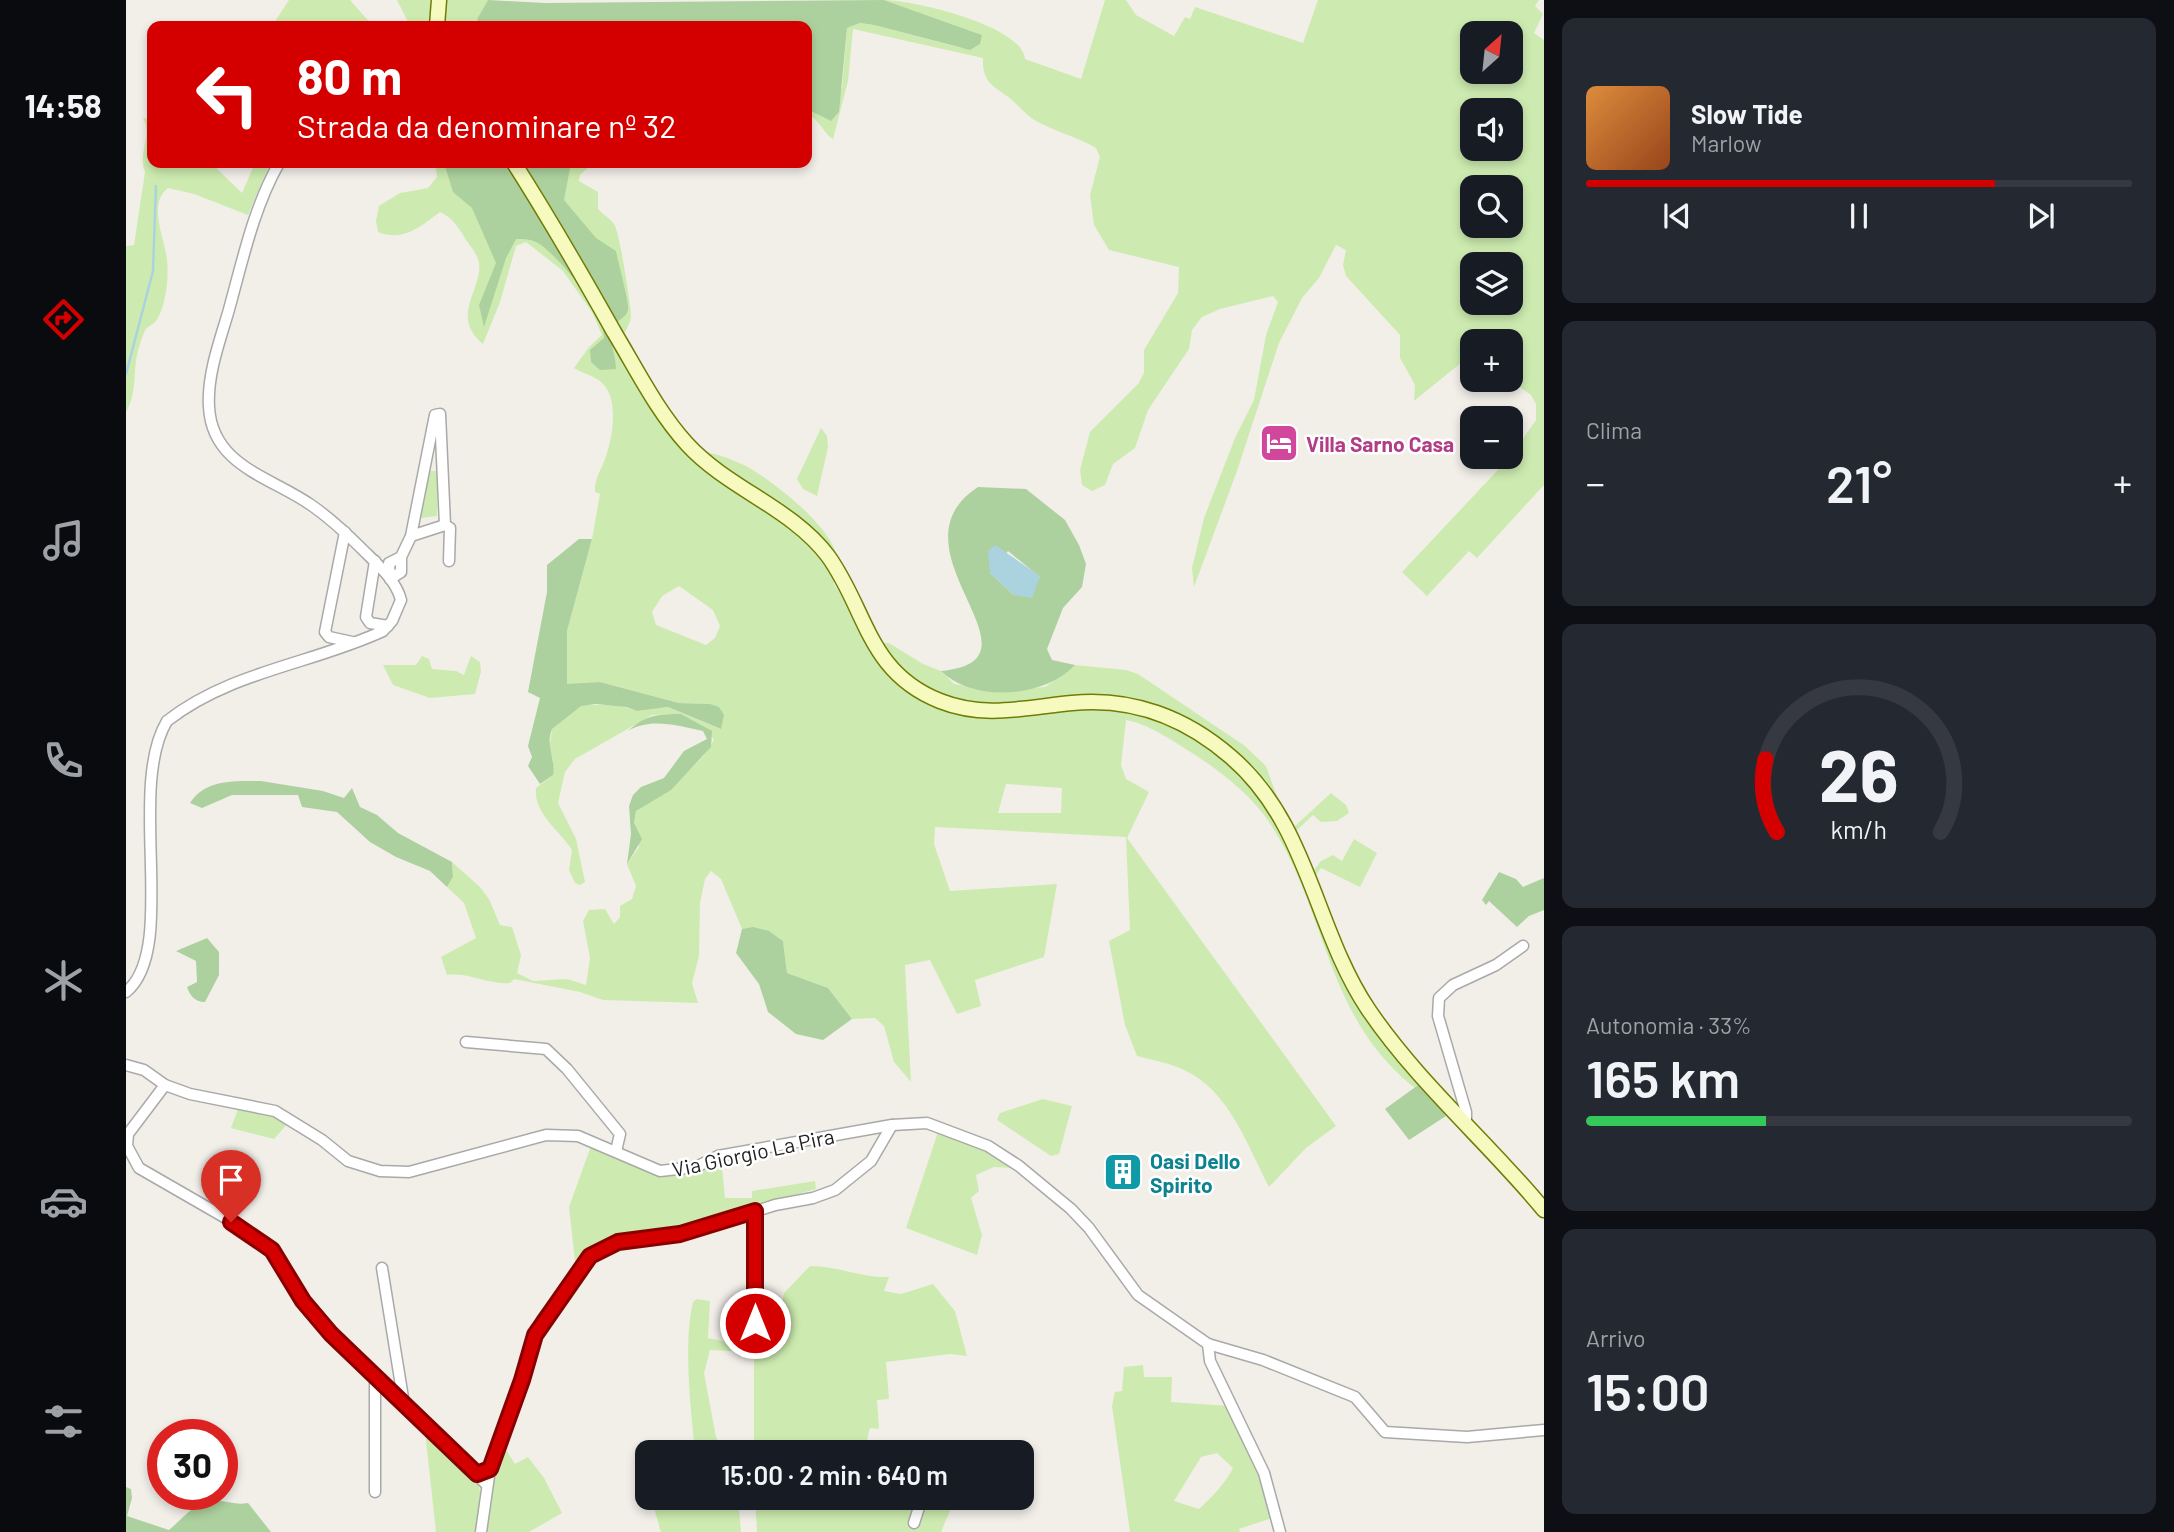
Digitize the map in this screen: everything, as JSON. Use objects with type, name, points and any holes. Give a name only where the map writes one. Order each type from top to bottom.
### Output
[{"type":"street","points":[[437,21],[439,0]]},
{"type":"street","points":[[141,754],[153,734],[168,720],[237,682],[288,662],[355,642],[388,626],[400,610],[401,600],[390,579],[345,532],[303,500],[231,457],[218,441],[209,409],[212,376],[241,267],[260,202],[277,168]]},
{"type":"street","points":[[517,168],[671,424],[717,472],[809,535],[830,558],[864,627],[898,675],[919,691],[964,709],[989,712],[1071,703],[1128,703],[1187,727],[1230,756],[1268,793],[1295,840],[1339,960],[1367,1007],[1395,1046],[1544,1210]]},
{"type":"street","points":[[390,579],[401,572],[401,557],[411,536],[435,415],[440,414],[445,525]]},
{"type":"street","points":[[411,536],[445,525]]},
{"type":"street","points":[[445,525],[450,528],[449,561]]},
{"type":"street","points":[[345,532],[325,632],[329,637],[355,642]]},
{"type":"street","points":[[374,561],[366,617],[370,623],[388,626]]},
{"type":"street","points":[[126,992],[136,981],[140,968],[139,896]]},
{"type":"street","points":[[1466,1125],[1466,1112],[1438,1016],[1439,998],[1453,985],[1496,965],[1523,946]]},
{"type":"street","points":[[466,1042],[546,1049],[610,1119],[620,1134],[616,1151]]},
{"type":"street","name":"Via Giorgio La Pira","points":[[126,1065],[144,1070],[164,1085],[190,1094],[275,1111],[322,1140],[348,1161],[380,1171],[410,1172],[546,1135],[578,1136],[660,1171],[676,1171],[696,1167],[718,1156],[892,1125],[911,1122],[944,1127],[988,1146],[1019,1166],[1089,1228],[1138,1295],[1208,1344],[1263,1360],[1342,1391],[1364,1406],[1378,1427],[1392,1435],[1467,1437],[1544,1430]]},
{"type":"street","points":[[164,1085],[128,1134],[127,1146],[139,1168],[231,1222],[272,1250],[303,1301],[375,1377],[486,1484]]},
{"type":"street","points":[[481,1532],[490,1469],[535,1335],[590,1256],[618,1242],[680,1234],[835,1190],[872,1161],[892,1125]]},
{"type":"street","points":[[755,1211],[755,1323]]},
{"type":"street","points":[[382,1269],[404,1404]]},
{"type":"street","points":[[1208,1344],[1210,1361],[1264,1473],[1280,1532]]},
{"type":"street","points":[[374,1492],[375,1377]]},
{"type":"street","points":[[477,1474],[490,1469]]},
{"type":"street","points":[[914,1523],[918,1510]]},
{"type":"green space","points":[[289,0],[350,0],[369,21],[275,21]]},
{"type":"green space","points":[[397,0],[430,0],[430,21],[408,21]]},
{"type":"green space","points":[[443,0],[488,0],[478,21],[441,21]]},
{"type":"green space","points":[[488,0],[545,3],[884,0],[982,35],[980,44],[970,50],[874,25],[860,23],[847,28],[839,112],[831,121],[812,112],[812,21],[477,19]]},
{"type":"green space","points":[[884,0],[940,10],[986,25],[1006,35],[1019,47],[1025,59],[1081,79],[1105,0],[1126,0],[1136,15],[1174,36],[1185,17],[1190,19],[1195,7],[1303,43],[1318,0],[1539,0],[1535,6],[1543,14],[1534,33],[1544,40],[1544,485],[1477,558],[1469,551],[1427,596],[1402,572],[1499,469],[1523,469],[1523,438],[1536,420],[1536,404],[1531,395],[1523,389],[1523,329],[1460,329],[1460,364],[1414,401],[1415,385],[1400,358],[1400,335],[1346,276],[1343,265],[1346,250],[1336,245],[1319,278],[1302,298],[1279,343],[1237,471],[1194,587],[1192,568],[1204,518],[1235,438],[1254,400],[1266,335],[1278,302],[1273,296],[1220,309],[1202,317],[1192,330],[1189,349],[1148,410],[1135,448],[1113,464],[1105,485],[1092,491],[1082,485],[1080,470],[1090,432],[1138,384],[1144,373],[1144,350],[1178,293],[1179,267],[1109,250],[1094,225],[1090,195],[1100,157],[1096,148],[1028,115],[989,81],[984,72],[983,58],[853,29],[848,81],[833,139],[812,118],[812,111],[842,88],[847,28],[860,23],[961,48],[982,35]]},
{"type":"green space","points":[[143,118],[147,119],[147,168],[216,168],[242,193],[253,168],[268,168],[248,215],[194,194],[168,188],[162,195],[158,212],[167,260],[166,290],[158,318],[146,329],[141,341],[133,391],[126,412],[126,246],[134,245],[145,172],[143,158],[146,125]]},
{"type":"green space","points":[[436,168],[588,168],[580,175],[579,181],[598,192],[598,209],[616,229],[622,253],[631,316],[617,351],[650,407],[678,446],[713,453],[746,466],[786,494],[815,521],[835,549],[838,562],[834,584],[870,644],[889,643],[923,664],[941,671],[954,684],[995,691],[1045,687],[1075,665],[1126,670],[1138,674],[1245,746],[1266,766],[1319,915],[1421,1083],[1415,1088],[1385,1060],[1363,1030],[1345,997],[1290,859],[1264,814],[1225,776],[1203,760],[1152,729],[1126,720],[1121,765],[1126,779],[1149,792],[1127,838],[1336,1126],[1306,1148],[1269,1187],[1236,1121],[1213,1091],[1184,1070],[1137,1056],[1125,1025],[1109,941],[1130,930],[1126,837],[935,827],[934,844],[950,891],[1057,884],[1044,957],[975,980],[981,1006],[957,1014],[930,960],[905,965],[911,1082],[894,1062],[884,1026],[875,1018],[852,1019],[828,988],[787,973],[783,941],[764,930],[742,929],[721,879],[711,871],[705,879],[700,903],[699,956],[692,983],[698,1003],[603,1000],[580,992],[514,979],[510,983],[502,983],[463,975],[447,975],[441,957],[476,938],[464,903],[447,887],[453,877],[452,862],[480,887],[489,899],[500,925],[512,927],[521,955],[517,973],[533,981],[567,979],[586,985],[590,958],[583,921],[589,910],[605,909],[614,924],[620,917],[620,906],[632,899],[636,886],[627,864],[639,847],[634,823],[636,811],[691,768],[714,739],[681,714],[652,715],[575,759],[565,772],[558,803],[576,839],[585,882],[580,885],[575,883],[569,870],[572,850],[543,814],[536,797],[536,788],[553,775],[553,759],[549,750],[552,729],[581,705],[617,705],[637,711],[668,707],[720,729],[710,704],[679,703],[600,682],[567,685],[567,631],[592,539],[600,494],[595,492],[596,482],[609,448],[613,418],[611,398],[602,383],[574,368],[589,347],[602,335],[592,312],[563,271],[526,242],[516,246],[500,302],[483,344],[473,334],[468,313],[477,283],[479,263],[453,222],[440,212],[418,228],[403,234],[387,235],[378,232],[376,221],[379,206],[400,193],[428,188],[437,177]],"holes":[[[679,586],[713,610],[720,626],[715,638],[706,645],[656,625],[652,612],[662,596]],[[1006,784],[1062,788],[1061,813],[998,813]]]},
{"type":"green space","points":[[446,168],[570,168],[564,200],[596,238],[616,251],[626,292],[628,310],[614,326],[611,336],[616,369],[600,370],[591,362],[590,350],[604,338],[597,314],[568,272],[547,250],[533,241],[516,239],[506,258],[484,327],[479,305],[496,263],[472,208],[453,192]]},
{"type":"green space","points":[[821,428],[827,436],[828,447],[817,496],[803,489],[797,479]]},
{"type":"green space","points":[[430,471],[437,471],[437,516],[421,518]]},
{"type":"green space","points":[[978,487],[1026,489],[1065,520],[1086,564],[1082,587],[1063,608],[1047,649],[1052,660],[1075,665],[1062,676],[1028,690],[990,692],[971,688],[941,671],[971,662],[982,646],[978,624],[955,570],[948,540],[954,512]],"holes":[[[1008,551],[1040,577],[1014,595],[990,573]]]},
{"type":"green space","points":[[579,539],[592,539],[567,631],[567,684],[600,682],[679,703],[710,704],[719,707],[724,715],[721,729],[668,707],[637,711],[596,704],[581,706],[552,729],[550,741],[553,775],[540,784],[528,766],[532,757],[528,746],[540,698],[528,692],[547,592],[547,565]]},
{"type":"green space","points":[[422,656],[429,659],[432,669],[456,671],[464,675],[471,656],[480,662],[481,672],[475,694],[430,698],[393,685],[383,665],[416,665]]},
{"type":"green space","points":[[681,714],[712,731],[711,747],[671,790],[636,811],[634,823],[642,839],[627,864],[631,834],[629,806],[633,795],[641,787],[664,778],[684,751],[707,739],[703,731],[665,724],[646,724],[628,731],[652,716]]},
{"type":"green space","points":[[261,781],[323,791],[344,798],[352,788],[360,807],[377,815],[398,833],[452,862],[453,877],[447,887],[430,871],[396,857],[370,842],[337,812],[302,807],[298,795],[232,795],[202,808],[190,803],[196,795],[212,785]]},
{"type":"green space","points":[[1331,793],[1346,805],[1349,813],[1337,821],[1321,822],[1313,815],[1296,831],[1294,827]]},
{"type":"green space","points":[[1354,839],[1377,853],[1360,887],[1321,868],[1316,875],[1314,870],[1321,861],[1333,855],[1342,861]]},
{"type":"green space","points":[[1499,872],[1516,879],[1523,887],[1544,878],[1544,910],[1529,916],[1517,927],[1489,901],[1486,905],[1482,900]]},
{"type":"green space","points":[[753,927],[769,931],[783,941],[787,973],[828,988],[852,1019],[823,1040],[796,1034],[768,1012],[759,984],[736,953],[742,929]]},
{"type":"green space","points":[[207,938],[219,952],[219,975],[205,1002],[193,998],[187,987],[197,982],[196,961],[176,951]]},
{"type":"green space","points":[[1421,1083],[1446,1116],[1409,1140],[1385,1109]]},
{"type":"green space","points":[[1043,1099],[1072,1106],[1059,1154],[1051,1156],[997,1120],[1000,1113]]},
{"type":"green space","points":[[239,1106],[259,1109],[289,1122],[274,1139],[231,1128]]},
{"type":"green space","points":[[939,1129],[977,1143],[1014,1168],[994,1167],[976,1175],[979,1191],[971,1198],[982,1235],[977,1255],[906,1228]]},
{"type":"green space","points":[[592,1143],[659,1173],[721,1158],[725,1198],[752,1198],[752,1191],[815,1181],[816,1189],[702,1223],[604,1241],[575,1261],[569,1207]]},
{"type":"green space","points":[[810,1266],[889,1277],[884,1291],[901,1294],[933,1284],[955,1311],[967,1356],[950,1354],[886,1362],[889,1399],[877,1400],[879,1429],[870,1428],[867,1440],[754,1440],[754,1305],[782,1304],[784,1293]]},
{"type":"green space","points":[[697,1299],[710,1301],[708,1338],[731,1343],[731,1351],[710,1350],[704,1373],[718,1440],[694,1440],[688,1356],[693,1302]]},
{"type":"green space","points":[[1143,1365],[1144,1377],[1172,1377],[1171,1402],[1229,1406],[1257,1467],[1272,1518],[1239,1529],[1240,1532],[1130,1532],[1112,1406],[1115,1392],[1122,1391],[1124,1367]],"holes":[[[1217,1453],[1233,1468],[1222,1485],[1199,1509],[1174,1501],[1201,1457]]]},
{"type":"green space","points":[[425,1431],[478,1482],[480,1492],[477,1532],[436,1532]]},
{"type":"green space","points":[[501,1442],[515,1464],[528,1457],[544,1478],[562,1513],[529,1532],[484,1532],[489,1484]]},
{"type":"green space","points":[[126,1487],[131,1489],[132,1498],[127,1516],[169,1530],[193,1510],[238,1510],[238,1504],[248,1503],[271,1532],[126,1532]]},
{"type":"green space","points":[[655,1510],[739,1510],[741,1532],[661,1532]]},
{"type":"green space","points":[[756,1510],[950,1510],[941,1532],[757,1532]]},
{"type":"water","points":[[995,545],[1040,576],[1032,598],[1014,595],[990,573],[988,551]]},
{"type":"waterway","points":[[126,374],[153,271],[156,186]]},
{"type":"place","name":"Villa Sarno Casa","points":[[1279,443]]},
{"type":"place","name":"Oasi Dello Spirito","points":[[1123,1172]]},
{"type":"route","points":[[231,1222],[272,1250],[303,1301],[331,1334],[477,1474],[490,1469],[522,1380],[528,1352],[542,1320],[590,1256],[602,1248],[618,1242],[705,1228],[755,1211],[755,1323]]}]
